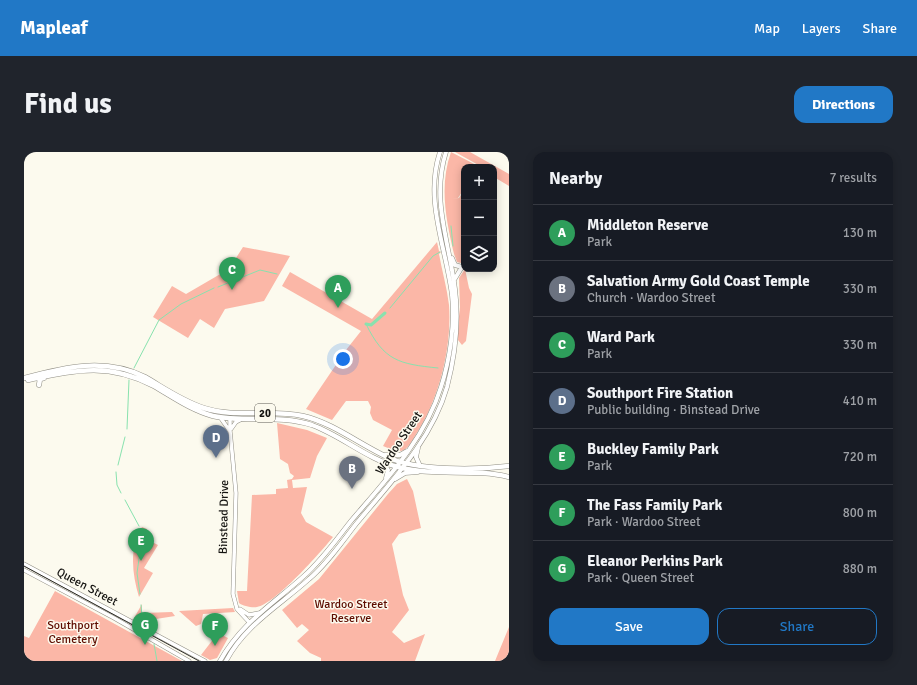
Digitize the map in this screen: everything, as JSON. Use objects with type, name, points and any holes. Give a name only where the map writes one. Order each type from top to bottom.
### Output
[{"type":"main road","name":"Wardoo Street","points":[[402,463],[423,429],[438,398],[446,370],[450,346],[452,295],[436,214],[434,192],[440,152]]},
{"type":"main road","name":"Wardoo Street","points":[[226,661],[251,622],[319,570],[420,442],[438,412],[447,388],[452,365],[456,315],[454,280],[439,197],[439,181],[446,152]]},
{"type":"main road","points":[[449,253],[455,265],[462,266],[454,280]]},
{"type":"main road","name":"20","points":[[24,379],[63,368],[92,365],[111,366],[127,372],[195,405],[223,412],[281,413],[309,418],[329,426],[382,455],[402,463],[420,466],[496,468],[509,466],[506,476],[490,473],[423,472],[399,467],[382,461],[311,425],[289,419],[220,417],[195,409],[127,372],[88,369],[24,379]]},
{"type":"main road","points":[[40,385],[40,379],[49,375]]},
{"type":"main road","points":[[223,412],[230,418]]},
{"type":"main road","points":[[420,442],[416,457],[420,466]]},
{"type":"main road","points":[[382,455],[400,455],[410,448]]},
{"type":"main road","points":[[382,461],[388,470],[388,481],[405,473],[423,472]]},
{"type":"main road","name":"Wardoo Street","points":[[220,661],[231,642],[259,613],[314,566],[388,481]]},
{"type":"street","points":[[220,417],[230,431],[234,423],[244,418]]},
{"type":"street","name":"Binstead Drive","points":[[230,418],[236,493],[233,588],[235,602],[238,608],[251,622]]},
{"type":"street","name":"Queen Street","points":[[24,564],[205,661]]},
{"type":"street","name":"Queen Street","points":[[24,570],[127,625],[189,661]]},
{"type":"street","points":[[238,608],[248,614],[259,613]]},
{"type":"green space","points":[[451,152],[474,164],[461,164],[461,194],[458,198],[452,199],[459,198],[461,195],[461,263],[457,262],[454,254],[446,216],[445,178]]},
{"type":"green space","points":[[455,152],[470,152],[491,164],[477,164]]},
{"type":"green space","points":[[497,167],[509,174],[509,186],[497,179]]},
{"type":"green space","points":[[437,242],[439,251],[441,252],[439,254],[449,305],[446,356],[437,390],[423,422],[412,442],[404,450],[396,451],[383,446],[392,430],[373,420],[370,413],[371,407],[368,401],[346,401],[332,420],[306,409],[346,350],[361,331],[282,286],[290,272],[372,319]]},
{"type":"green space","points":[[243,247],[290,256],[264,301],[225,309],[214,328],[200,319],[188,338],[153,317],[172,286],[186,294],[229,269]]},
{"type":"green space","points":[[463,272],[466,272],[469,288],[472,294],[466,341],[462,345],[458,340],[457,335],[460,307],[459,278]]},
{"type":"green space","name":"Wardoo Street Reserve","points":[[277,423],[307,430],[327,438],[317,456],[310,478],[292,480],[293,488],[307,487],[301,513],[306,522],[333,537],[319,554],[275,597],[265,604],[257,607],[250,607],[239,603],[237,591],[247,591],[252,495],[276,494],[276,489],[288,488],[287,480],[292,479],[294,476],[290,473],[288,464],[280,459]]},
{"type":"green space","name":"Wardoo Street Reserve","points":[[407,479],[413,491],[421,528],[399,534],[392,544],[403,595],[409,610],[392,632],[404,643],[425,634],[415,661],[321,661],[321,658],[310,653],[297,641],[309,630],[302,624],[297,628],[282,610],[319,579],[388,494],[397,484]]},
{"type":"green space","points":[[142,527],[147,529],[148,540],[158,545],[144,568],[153,573],[139,597],[133,570],[133,552]]},
{"type":"green space","name":"Southport Cemetery","points":[[55,591],[182,661],[24,661],[24,636],[29,638]]},
{"type":"green space","points":[[142,604],[142,613],[172,612],[175,616],[156,619],[151,630],[134,618]]},
{"type":"green space","points":[[233,608],[235,612],[203,614],[201,624],[196,626],[179,611]]},
{"type":"green space","points":[[509,627],[509,661],[495,661]]},
{"type":"green space","points":[[218,633],[228,638],[217,658],[210,660],[201,655]]},
{"type":"waterway","points":[[451,226],[453,246]]},
{"type":"waterway","points":[[390,308],[433,256],[440,252]]},
{"type":"waterway","points":[[218,287],[260,270],[277,274]]},
{"type":"waterway","points":[[134,368],[159,320],[181,304],[214,288]]},
{"type":"waterway","points":[[366,324],[371,325],[385,313]]},
{"type":"waterway","points":[[366,324],[379,346],[394,358],[413,365],[438,368]]},
{"type":"waterway","points":[[127,429],[129,380]]},
{"type":"waterway","points":[[118,465],[125,437]]},
{"type":"waterway","points":[[116,472],[117,485],[121,493]]},
{"type":"waterway","points":[[125,500],[139,526]]},
{"type":"waterway","points":[[140,594],[137,573],[142,538]]},
{"type":"waterway","points":[[141,605],[142,616],[147,627]]},
{"type":"waterway","points":[[154,644],[157,661]]},
{"type":"tram line","points":[[24,566],[199,661]]},
{"type":"place","name":"Ward Park","points":[[232,290]]},
{"type":"place","name":"Middleton Reserve","points":[[338,308]]},
{"type":"place","name":"Southport Fire Station","points":[[216,458]]},
{"type":"place","name":"Salvation Army Gold Coast Temple","points":[[352,489]]},
{"type":"place","name":"Buckley Family Park","points":[[141,561]]},
{"type":"place","name":"Eleanor Perkins Park","points":[[145,645]]},
{"type":"place","name":"The Fass Family Park","points":[[215,646]]}]
